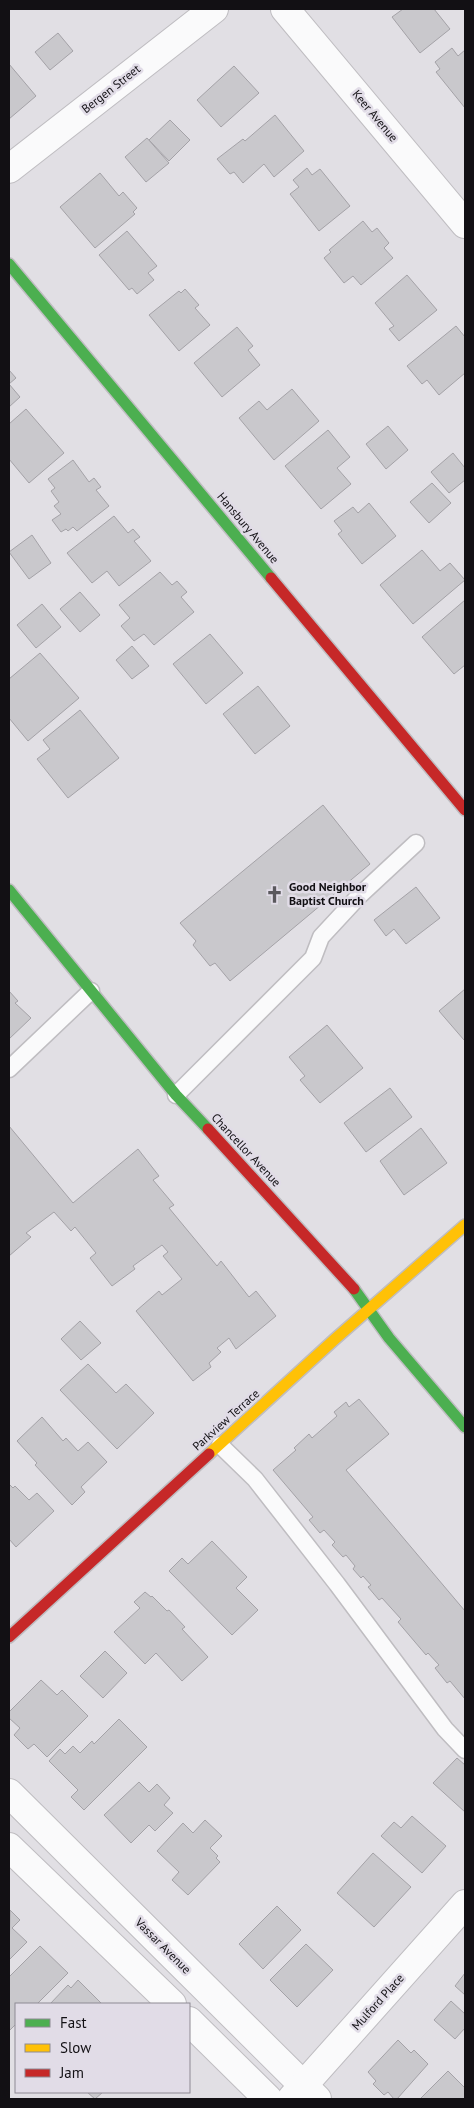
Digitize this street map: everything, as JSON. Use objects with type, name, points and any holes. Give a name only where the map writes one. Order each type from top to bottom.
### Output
[{"type":"street","name":"Bergen Street","points":[[9,170],[214,9]]},
{"type":"street","name":"Keer Avenue","points":[[285,9],[465,224]]},
{"type":"street","name":"Hansbury Avenue","points":[[9,264],[465,810]]},
{"type":"street","name":"Chancellor Avenue","points":[[9,890],[176,1095],[346,1279],[389,1338],[465,1427]]},
{"type":"street","name":"Parkview Terrace","points":[[9,1637],[335,1339],[369,1312],[403,1279],[465,1226]]},
{"type":"street","name":"Vassar Avenue","points":[[9,1793],[304,2095]]},
{"type":"street","points":[[9,1846],[171,2003]]},
{"type":"street","name":"Mulford Place","points":[[304,2095],[465,1904]]},
{"type":"street","points":[[190,2022],[268,2099]]},
{"type":"lane","points":[[176,1095],[313,958],[321,937],[359,896],[416,843]]},
{"type":"lane","points":[[9,1069],[91,991]]},
{"type":"lane","points":[[220,1445],[255,1479],[337,1584],[445,1729],[465,1750]]},
{"type":"building","points":[[403,9],[434,9],[450,29],[420,53],[392,17]]},
{"type":"building","points":[[58,33],[73,51],[50,70],[35,52]]},
{"type":"building","points":[[452,48],[458,56],[465,50],[465,108],[436,72],[440,69],[435,62]]},
{"type":"building","points":[[9,64],[36,96],[9,119]]},
{"type":"building","points":[[234,66],[259,93],[221,127],[197,100]]},
{"type":"building","points":[[275,115],[304,151],[274,177],[264,164],[243,183],[234,172],[230,174],[217,159],[243,139],[245,141]]},
{"type":"building","points":[[170,120],[190,140],[169,161],[149,140]]},
{"type":"building","points":[[147,138],[169,163],[146,182],[125,157]]},
{"type":"building","points":[[307,168],[312,175],[320,169],[350,206],[319,231],[290,194],[299,187],[293,180]]},
{"type":"building","points":[[100,173],[119,196],[123,192],[137,208],[133,212],[135,214],[95,248],[60,207]]},
{"type":"building","points":[[363,221],[372,232],[377,228],[389,243],[384,248],[393,258],[361,285],[353,276],[344,283],[324,258],[331,252],[329,250]]},
{"type":"building","points":[[127,231],[157,266],[148,273],[154,280],[137,294],[132,288],[129,290],[99,255]]},
{"type":"building","points":[[407,275],[437,310],[399,341],[389,329],[394,326],[375,303]]},
{"type":"building","points":[[185,289],[199,305],[195,308],[210,325],[179,351],[149,315],[179,291],[181,293]]},
{"type":"building","points":[[456,326],[465,337],[465,373],[439,395],[427,380],[422,384],[407,366]]},
{"type":"building","points":[[237,327],[253,346],[248,350],[260,365],[222,397],[194,363]]},
{"type":"building","points":[[9,370],[16,378],[9,384]]},
{"type":"building","points":[[9,384],[20,397],[9,407]]},
{"type":"building","points":[[292,389],[319,421],[274,460],[239,418],[259,401],[267,410]]},
{"type":"building","points":[[26,409],[64,453],[29,483],[9,459],[9,424]]},
{"type":"building","points":[[388,426],[408,450],[386,469],[366,444]]},
{"type":"building","points":[[328,430],[350,457],[337,468],[351,484],[321,509],[285,466]]},
{"type":"building","points":[[453,453],[465,468],[465,480],[449,493],[431,472]]},
{"type":"building","points":[[73,460],[89,482],[94,478],[101,487],[96,490],[109,506],[77,531],[73,527],[68,531],[66,529],[61,532],[52,520],[61,514],[54,506],[59,502],[51,491],[55,488],[48,479]]},
{"type":"building","points":[[432,483],[451,503],[429,523],[410,502]]},
{"type":"building","points":[[369,503],[396,536],[362,564],[338,534],[342,531],[334,521],[353,507],[358,513]]},
{"type":"building","points":[[114,516],[128,533],[133,529],[140,537],[134,541],[151,561],[119,586],[107,571],[92,583],[67,553]]},
{"type":"building","points":[[32,535],[51,563],[29,579],[9,552]]},
{"type":"building","points":[[422,550],[440,571],[450,563],[465,580],[413,624],[380,585]]},
{"type":"building","points":[[160,572],[172,585],[177,581],[187,592],[181,597],[194,612],[154,645],[144,634],[134,641],[121,626],[130,618],[119,605]]},
{"type":"building","points":[[80,592],[100,615],[80,632],[60,609]]},
{"type":"building","points":[[465,600],[465,665],[454,674],[422,637]]},
{"type":"building","points":[[42,604],[61,627],[36,648],[17,625]]},
{"type":"building","points":[[210,634],[243,673],[206,704],[173,664]]},
{"type":"building","points":[[132,646],[149,666],[132,679],[116,660]]},
{"type":"building","points":[[40,653],[79,698],[28,741],[9,718],[9,679]]},
{"type":"building","points":[[258,686],[290,726],[255,754],[223,714]]},
{"type":"building","points":[[80,710],[119,758],[68,798],[37,759],[50,749],[43,740]]},
{"type":"building","name":"Good Neighbor Baptist Church","points":[[323,805],[370,864],[230,981],[215,963],[210,966],[193,945],[196,941],[180,923]]},
{"type":"building","points":[[416,887],[440,918],[406,944],[394,929],[386,936],[374,920]]},
{"type":"building","points":[[465,989],[465,1039],[464,1040],[439,1011]]},
{"type":"building","points":[[9,991],[18,1001],[15,1003],[31,1018],[9,1039]]},
{"type":"building","points":[[327,1025],[363,1068],[320,1103],[300,1080],[305,1076],[289,1057]]},
{"type":"building","points":[[390,1088],[412,1117],[366,1152],[344,1123]]},
{"type":"building","points":[[9,1126],[73,1203],[138,1149],[159,1176],[153,1180],[174,1205],[169,1208],[217,1266],[221,1261],[249,1297],[256,1291],[276,1316],[236,1349],[229,1338],[217,1348],[221,1352],[209,1363],[211,1367],[193,1381],[136,1311],[159,1291],[162,1295],[182,1279],[163,1256],[168,1252],[162,1245],[133,1266],[135,1269],[112,1286],[90,1258],[96,1253],[75,1227],[71,1231],[54,1212],[26,1233],[31,1237],[9,1256]]},
{"type":"building","points":[[421,1128],[447,1163],[404,1195],[380,1161]]},
{"type":"building","points":[[80,1321],[101,1343],[81,1360],[61,1339]]},
{"type":"building","points":[[88,1364],[116,1393],[126,1384],[154,1413],[117,1449],[60,1390]]},
{"type":"building","points":[[359,1399],[389,1434],[346,1470],[465,1611],[465,1699],[450,1681],[447,1683],[435,1668],[439,1665],[428,1653],[426,1655],[398,1622],[401,1619],[382,1598],[379,1600],[368,1587],[371,1585],[353,1569],[355,1566],[346,1555],[343,1557],[332,1545],[335,1542],[324,1530],[320,1533],[309,1520],[313,1517],[273,1470],[296,1450],[294,1448],[309,1434],[312,1438],[337,1416],[334,1412],[346,1402],[349,1407]]},
{"type":"building","points":[[42,1417],[63,1441],[66,1438],[78,1451],[88,1442],[107,1462],[81,1487],[85,1492],[72,1505],[35,1465],[37,1463],[17,1441]]},
{"type":"building","points":[[9,1484],[13,1488],[15,1486],[29,1500],[37,1493],[54,1511],[16,1547],[9,1539]]},
{"type":"building","points":[[212,1541],[247,1577],[236,1588],[258,1610],[232,1635],[169,1571],[182,1558],[188,1564]]},
{"type":"building","points":[[145,1592],[152,1596],[167,1611],[169,1610],[185,1627],[182,1629],[208,1657],[182,1681],[156,1653],[145,1664],[114,1632],[140,1608],[134,1602]]},
{"type":"building","points":[[105,1651],[127,1673],[103,1698],[80,1676]]},
{"type":"building","points":[[41,1680],[57,1695],[62,1690],[88,1716],[47,1757],[34,1744],[28,1749],[14,1735],[20,1728],[9,1718],[9,1712]]},
{"type":"building","points":[[119,1719],[147,1747],[84,1810],[71,1797],[78,1790],[49,1761],[60,1749],[65,1754],[73,1746],[80,1753],[92,1741],[94,1744]]},
{"type":"building","points":[[457,1758],[465,1765],[465,1812],[433,1783]]},
{"type":"building","points":[[139,1782],[149,1792],[157,1784],[170,1798],[164,1805],[173,1813],[155,1831],[149,1825],[131,1843],[104,1815]]},
{"type":"building","points":[[412,1816],[446,1846],[422,1873],[381,1836],[394,1822],[401,1828]]},
{"type":"building","points":[[205,1820],[222,1836],[210,1848],[218,1856],[216,1858],[220,1862],[188,1895],[172,1880],[179,1872],[157,1851],[183,1823],[193,1833]]},
{"type":"building","points":[[373,1853],[411,1887],[374,1927],[337,1893]]},
{"type":"building","points":[[277,1906],[301,1930],[263,1969],[239,1944]]},
{"type":"building","points":[[10,1910],[20,1920],[12,1928],[27,1942],[9,1960]]},
{"type":"building","points":[[306,1944],[333,1970],[297,2007],[270,1980]]},
{"type":"building","points":[[40,1946],[68,1973],[38,2003],[15,2003],[15,2025],[10,2030],[9,1977]]},
{"type":"building","points":[[465,1973],[465,1995],[455,1986]]},
{"type":"building","points":[[78,1980],[101,2003],[51,2003],[68,1985],[71,1988]]},
{"type":"building","points":[[451,2001],[465,2014],[465,2028],[455,2039],[434,2020]]},
{"type":"building","points":[[398,2040],[411,2053],[414,2050],[428,2064],[397,2099],[394,2099],[388,2092],[384,2095],[373,2084],[376,2081],[368,2072]]},
{"type":"building","points":[[448,2071],[465,2088],[465,2099],[420,2099]]},
{"type":"building","points":[[88,2093],[102,2093],[95,2099]]},
{"type":"traffic: fast","points":[[9,264],[271,578]]},
{"type":"traffic: fast","points":[[9,890],[176,1095],[208,1129]]},
{"type":"traffic: fast","points":[[354,1289],[389,1338],[465,1427]]},
{"type":"traffic: slow","points":[[209,1454],[335,1339],[465,1225]]},
{"type":"traffic: jam","points":[[271,578],[465,810]]},
{"type":"traffic: jam","points":[[208,1129],[354,1289]]},
{"type":"traffic: jam","points":[[9,1637],[209,1454]]},
{"type":"place","name":"Good Neighbor Baptist Church","points":[[275,894]]}]
